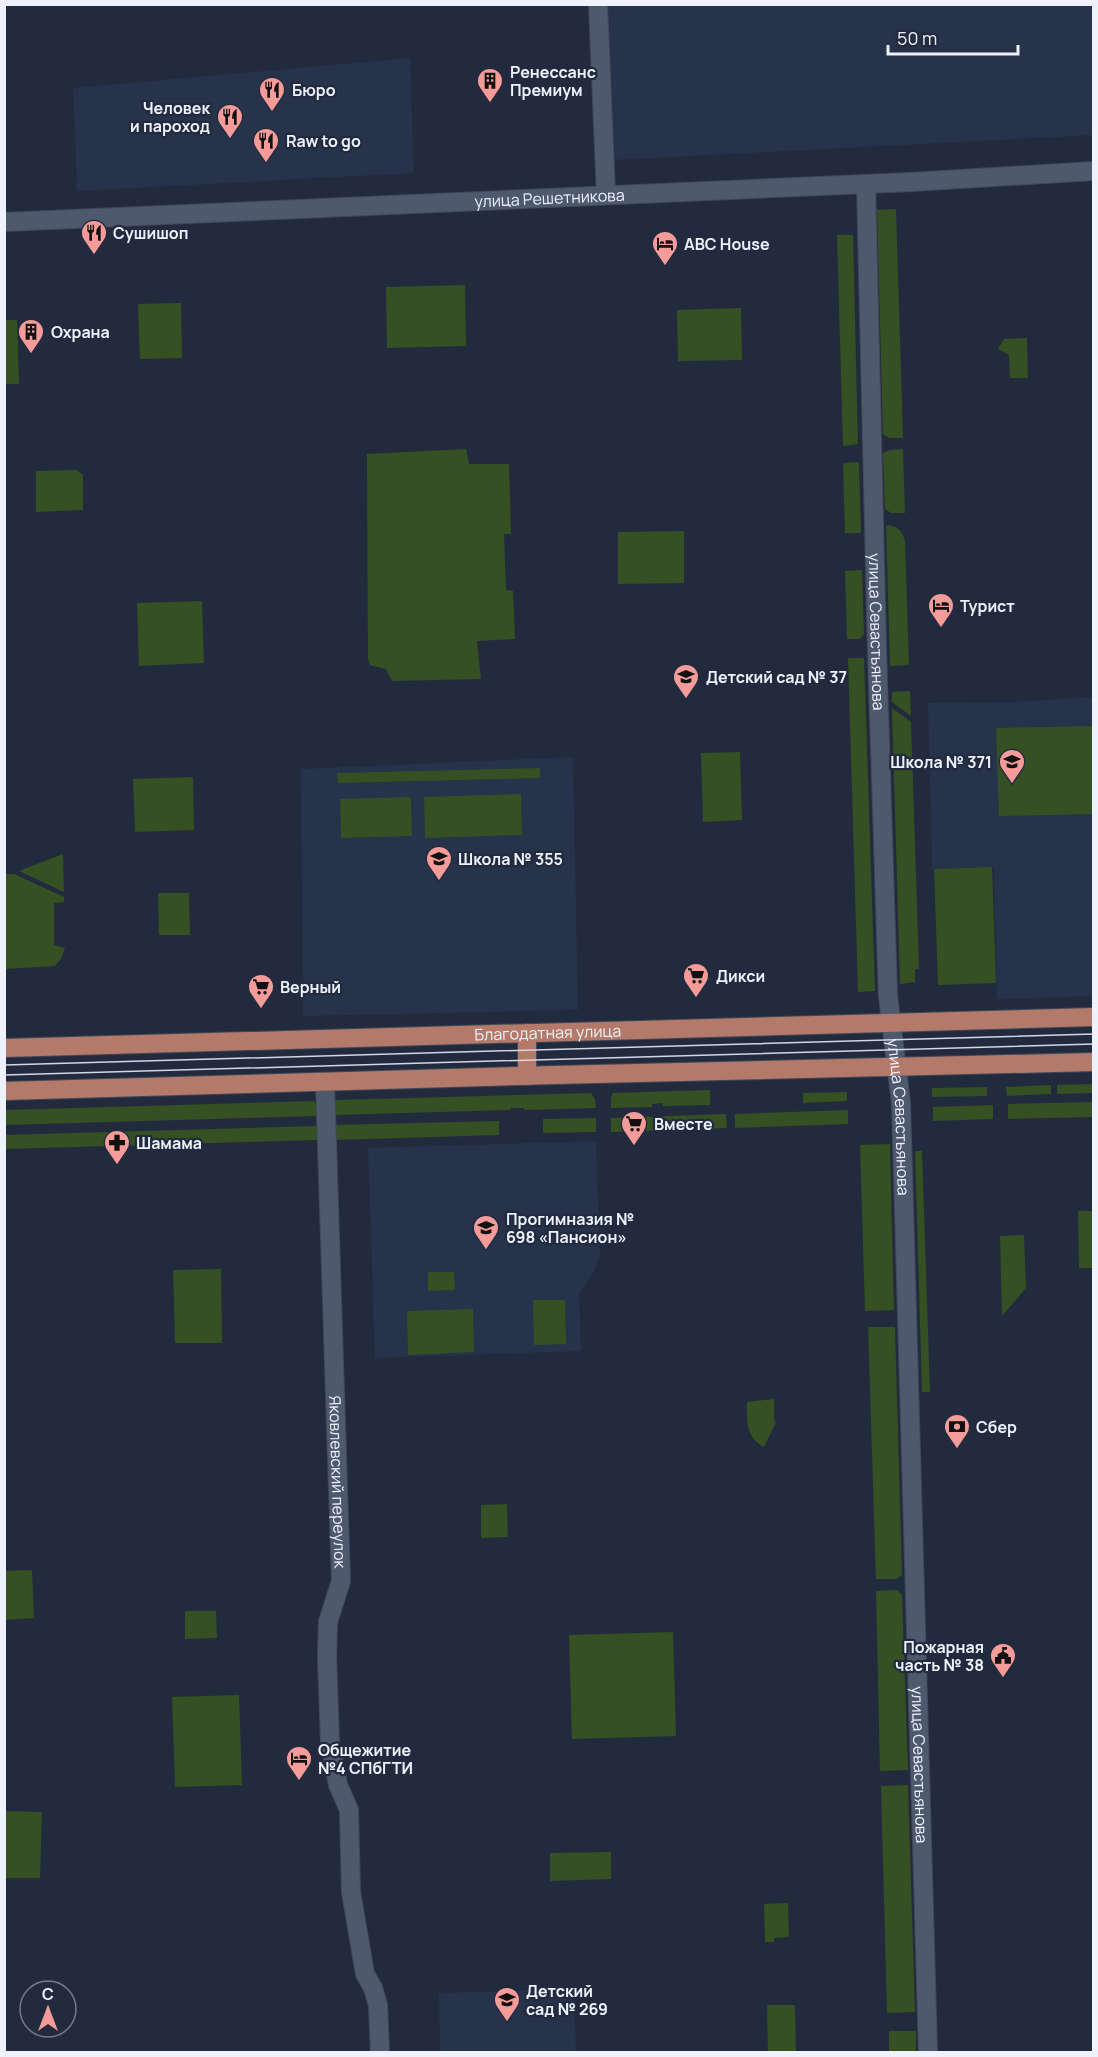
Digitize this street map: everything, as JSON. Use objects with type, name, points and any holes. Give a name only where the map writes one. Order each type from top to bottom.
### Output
[{"type":"main road","name":"Благодатная улица","points":[[4,1048],[1094,1017]]},
{"type":"main road","points":[[526,1032],[527,1076]]},
{"type":"main road","points":[[4,1091],[1094,1062]]},
{"type":"street","points":[[598,4],[606,195]]},
{"type":"street","name":"улица Решетникова","points":[[4,222],[866,184],[1094,171]]},
{"type":"street","name":"улица Севастьянова","points":[[866,184],[888,996],[901,1103],[928,2052]]},
{"type":"street","name":"Яковлевский переулок","points":[[325,1082],[340,1581],[328,1622],[330,1742],[338,1785],[349,1810],[351,1892],[365,1974],[373,1988],[378,2005],[380,2052]]},
{"type":"shaded area","points":[[608,5],[1093,5],[1093,135],[613,160]]},
{"type":"shaded area","points":[[410,58],[414,173],[77,191],[73,88]]},
{"type":"shaded area","name":"Школа № 371","points":[[1093,697],[1093,996],[997,999],[994,867],[932,869],[928,703],[1010,702]]},
{"type":"shaded area","name":"Школа № 355","points":[[573,757],[578,1010],[303,1016],[301,769]]},
{"type":"shaded area","name":"Прогимназия № 698 «Пансион»","points":[[596,1141],[600,1257],[591,1277],[579,1293],[581,1351],[375,1358],[368,1148]]},
{"type":"shaded area","name":"Детский сад № 269","points":[[574,1989],[576,2052],[440,2052],[439,1993]]},
{"type":"green space","points":[[896,209],[903,438],[889,438],[883,434],[877,210]]},
{"type":"green space","points":[[837,235],[853,235],[858,444],[843,446]]},
{"type":"green space","points":[[465,285],[466,346],[387,348],[386,287]]},
{"type":"green space","points":[[181,303],[182,358],[140,359],[138,304]]},
{"type":"green space","points":[[741,308],[742,360],[678,361],[677,310]]},
{"type":"green space","points":[[5,320],[17,320],[19,384],[5,384]]},
{"type":"green space","points":[[1027,338],[1028,378],[1010,378],[1009,355],[998,349],[1004,339]]},
{"type":"green space","points":[[466,449],[469,464],[509,464],[511,534],[504,534],[506,590],[513,591],[515,639],[477,641],[481,679],[392,681],[386,669],[370,665],[368,659],[367,454]]},
{"type":"green space","points":[[903,449],[905,513],[891,513],[885,509],[883,453]]},
{"type":"green space","points":[[859,462],[861,533],[845,533],[843,463]]},
{"type":"green space","points":[[76,470],[83,475],[83,510],[36,512],[36,471]]},
{"type":"green space","points":[[886,525],[898,529],[905,541],[909,665],[890,666]]},
{"type":"green space","points":[[684,531],[684,583],[618,584],[618,532]]},
{"type":"green space","points":[[862,570],[864,634],[860,639],[847,639],[845,571]]},
{"type":"green space","points":[[202,601],[204,663],[139,666],[137,603]]},
{"type":"green space","points":[[848,658],[864,658],[875,991],[858,992]]},
{"type":"green space","points":[[910,691],[911,716],[892,702],[892,692]]},
{"type":"green space","points":[[892,708],[911,722],[919,969],[915,969],[915,982],[900,984]]},
{"type":"green space","points":[[1093,726],[1093,814],[999,816],[996,728]]},
{"type":"green space","points":[[740,752],[742,820],[703,822],[701,753]]},
{"type":"green space","points":[[540,768],[540,778],[338,783],[337,773]]},
{"type":"green space","points":[[193,777],[194,830],[135,832],[133,779]]},
{"type":"green space","points":[[521,794],[522,835],[425,838],[424,797]]},
{"type":"green space","points":[[411,797],[412,836],[341,838],[340,799]]},
{"type":"green space","points":[[63,854],[64,892],[19,871]]},
{"type":"green space","points":[[992,867],[996,983],[938,985],[934,869]]},
{"type":"green space","points":[[5,874],[14,874],[64,897],[64,902],[54,903],[54,945],[65,948],[61,959],[55,966],[5,969]]},
{"type":"green space","points":[[158,893],[189,893],[190,935],[159,935]]},
{"type":"green space","points":[[1093,1084],[1093,1093],[1057,1094],[1057,1085]]},
{"type":"green space","points":[[1051,1085],[1051,1094],[1007,1096],[1006,1087]]},
{"type":"green space","points":[[987,1087],[987,1096],[932,1097],[932,1088]]},
{"type":"green space","points":[[710,1090],[710,1105],[663,1106],[663,1103],[652,1104],[652,1107],[611,1108],[613,1093]]},
{"type":"green space","points":[[847,1092],[847,1101],[803,1103],[803,1093]]},
{"type":"green space","points":[[591,1093],[595,1099],[596,1108],[524,1110],[524,1108],[511,1108],[511,1110],[333,1115],[336,1100]]},
{"type":"green space","points":[[314,1101],[318,1116],[5,1125],[5,1110]]},
{"type":"green space","points":[[1093,1102],[1093,1117],[1008,1119],[1008,1104]]},
{"type":"green space","points":[[993,1105],[993,1119],[933,1121],[933,1107]]},
{"type":"green space","points":[[848,1110],[848,1124],[735,1128],[735,1114]]},
{"type":"green space","points":[[726,1114],[727,1128],[611,1132],[611,1118]]},
{"type":"green space","points":[[596,1118],[596,1132],[543,1133],[543,1119]]},
{"type":"green space","points":[[499,1121],[499,1135],[334,1140],[333,1125]]},
{"type":"green space","points":[[318,1126],[318,1140],[5,1149],[4,1135]]},
{"type":"green space","points":[[890,1144],[894,1310],[865,1311],[860,1145]]},
{"type":"green space","points":[[915,1151],[922,1151],[930,1392],[922,1392]]},
{"type":"green space","points":[[1078,1211],[1093,1211],[1093,1268],[1079,1268]]},
{"type":"green space","points":[[1024,1235],[1026,1288],[1002,1316],[1000,1236]]},
{"type":"green space","points":[[221,1269],[222,1343],[175,1343],[173,1270]]},
{"type":"green space","points":[[428,1272],[454,1272],[455,1290],[428,1291]]},
{"type":"green space","points":[[533,1300],[565,1300],[566,1344],[534,1345]]},
{"type":"green space","points":[[473,1309],[474,1352],[408,1355],[407,1311]]},
{"type":"green space","points":[[868,1327],[895,1327],[902,1575],[897,1579],[876,1579]]},
{"type":"green space","points":[[774,1399],[774,1420],[776,1422],[764,1447],[753,1438],[748,1428],[747,1402]]},
{"type":"green space","points":[[507,1504],[508,1537],[481,1538],[481,1505]]},
{"type":"green space","points":[[32,1570],[34,1618],[5,1620],[5,1571]]},
{"type":"green space","points":[[897,1590],[902,1595],[908,1770],[880,1771],[876,1591]]},
{"type":"green space","points":[[185,1611],[216,1611],[217,1638],[185,1639]]},
{"type":"green space","points":[[673,1632],[676,1736],[572,1739],[569,1635]]},
{"type":"green space","points":[[239,1695],[242,1785],[175,1787],[172,1697]]},
{"type":"green space","points":[[908,1785],[915,2012],[887,2013],[881,1786]]},
{"type":"green space","points":[[5,1811],[42,1812],[40,1878],[5,1878]]},
{"type":"green space","points":[[611,1852],[611,1879],[550,1881],[550,1853]]},
{"type":"green space","points":[[788,1903],[789,1937],[774,1938],[774,1942],[765,1942],[764,1904]]},
{"type":"green space","points":[[767,2005],[795,2005],[796,2052],[768,2052]]},
{"type":"green space","points":[[889,2031],[916,2031],[916,2052],[889,2052]]},
{"type":"tram line","points":[[4,1065],[1094,1034]]},
{"type":"tram line","points":[[4,1075],[1094,1044]]},
{"type":"place","name":"Ренессанс Премиум","points":[[490,104]]},
{"type":"place","name":"Бюро","points":[[272,113]]},
{"type":"place","name":"Человек и пароход","points":[[230,140]]},
{"type":"place","name":"Raw to go","points":[[266,164]]},
{"type":"place","name":"Сушишоп","points":[[94,256]]},
{"type":"place","name":"ABC House","points":[[665,267]]},
{"type":"place","name":"Охрана","points":[[31,355]]},
{"type":"place","name":"Турист","points":[[941,629]]},
{"type":"place","name":"Детский сад № 37","points":[[686,700]]},
{"type":"place","name":"Школа № 371","points":[[1012,785]]},
{"type":"place","name":"Школа № 355","points":[[439,882]]},
{"type":"place","name":"Дикси","points":[[696,999]]},
{"type":"place","name":"Верный","points":[[261,1010]]},
{"type":"place","name":"Вместе","points":[[634,1147]]},
{"type":"place","name":"Шамама","points":[[117,1166]]},
{"type":"place","name":"Прогимназия № 698 «Пансион»","points":[[486,1251]]},
{"type":"place","name":"Сбер","points":[[957,1450]]},
{"type":"place","name":"Пожарная часть № 38","points":[[1003,1679]]},
{"type":"place","name":"Общежитие №4 СПбГТИ","points":[[299,1782]]},
{"type":"place","name":"Детский сад № 269","points":[[507,2023]]}]
